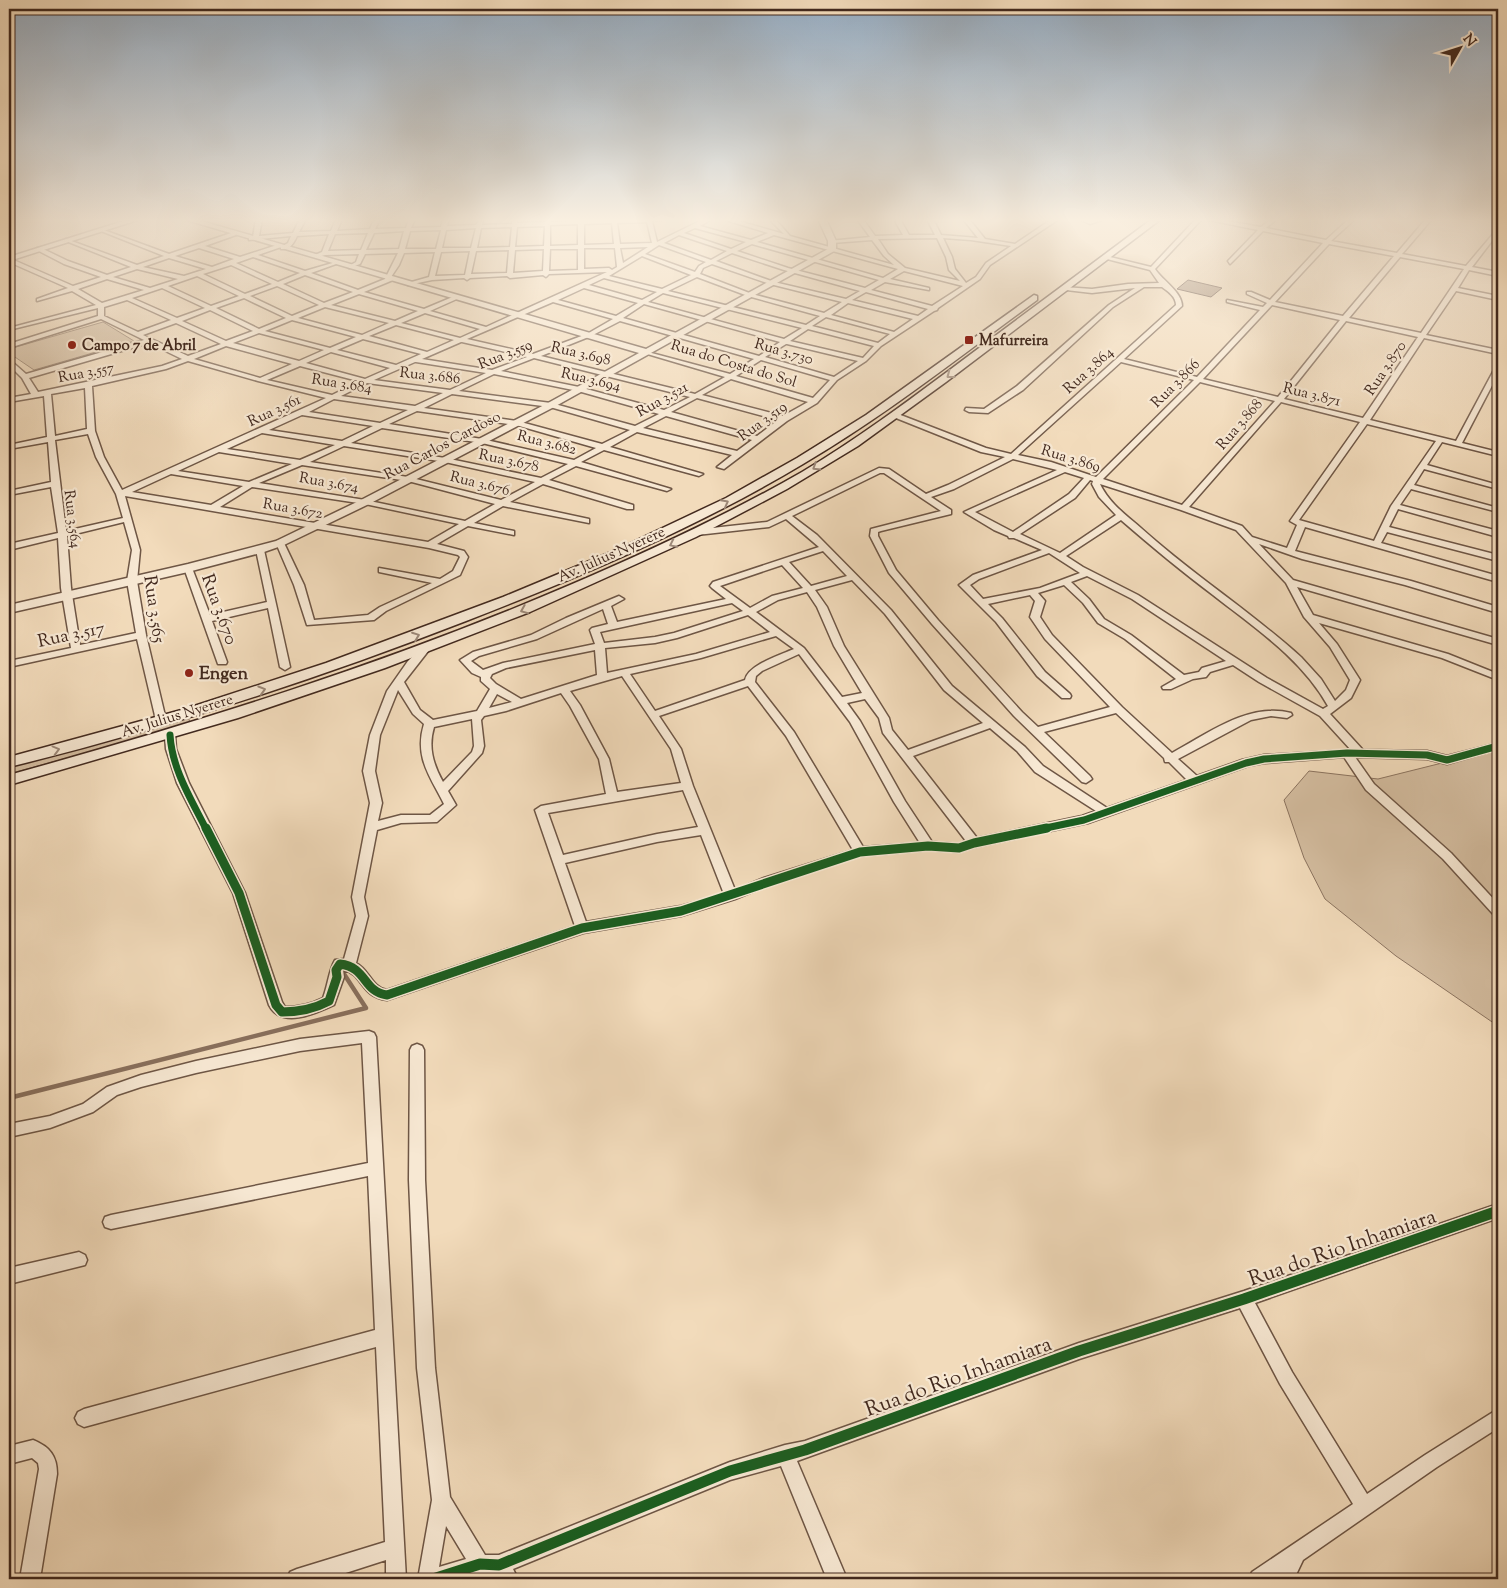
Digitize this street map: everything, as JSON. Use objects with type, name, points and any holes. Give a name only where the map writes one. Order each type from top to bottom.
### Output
[{"type":"main road","name":"Av. Julius Nyerere","points":[[9,762],[191,712],[304,677],[528,592],[651,540],[768,480],[873,415],[1040,293]]},
{"type":"main road","name":"Av. Julius Nyerere","points":[[9,780],[197,726],[345,679],[424,650],[543,602],[697,532],[784,487],[895,416],[1058,293]]},
{"type":"main road","points":[[191,712],[197,726]]},
{"type":"street","points":[[39,300],[58,293]]},
{"type":"street","points":[[81,293],[101,305]]},
{"type":"street","points":[[12,327],[141,293]]},
{"type":"street","points":[[177,293],[259,331],[398,368]]},
{"type":"street","points":[[239,293],[292,318],[428,354]]},
{"type":"street","points":[[137,335],[252,293]]},
{"type":"street","name":"Rua 3.698","points":[[296,293],[324,305],[462,340],[608,373],[784,419]]},
{"type":"street","name":"Rua 3.557","points":[[9,400],[146,373],[188,360],[356,293]]},
{"type":"street","points":[[363,293],[487,329]]},
{"type":"street","name":"Rua do Costa do Sol","points":[[443,293],[814,401]]},
{"type":"street","name":"Rua 3.561","points":[[120,494],[262,431],[365,381],[568,293]]},
{"type":"street","points":[[610,293],[787,342],[864,360]]},
{"type":"street","name":"Rua 3.559","points":[[212,508],[253,483],[343,444],[493,372],[588,335],[620,318],[619,316],[659,293]]},
{"type":"street","points":[[665,293],[879,345]]},
{"type":"street","points":[[745,293],[896,334]]},
{"type":"street","name":"Rua Carlos Cardoso","points":[[9,609],[188,568],[280,544],[551,405],[753,293]]},
{"type":"street","points":[[814,293],[918,318]]},
{"type":"street","name":"Rua 3.521","points":[[429,546],[502,503],[732,376],[860,293]]},
{"type":"street","points":[[876,293],[935,309]]},
{"type":"street","name":"Rua 3.519","points":[[720,467],[784,419],[814,401],[835,378],[864,360],[879,345],[956,293]]},
{"type":"street","points":[[969,410],[985,411],[1020,388],[1074,337],[1112,306],[1131,293]]},
{"type":"street","name":"Rua 3.864","points":[[925,497],[951,487],[1013,456],[1180,304],[1177,297],[1172,293]]},
{"type":"street","points":[[1249,293],[1272,303],[1498,352]]},
{"type":"street","name":"Rua 3.866","points":[[1012,536],[1072,496],[1093,479],[1198,380],[1281,293]]},
{"type":"street","name":"Rua 3.868","points":[[1184,508],[1279,400],[1365,293]]},
{"type":"street","name":"Rua 3.870","points":[[1290,552],[1298,522],[1452,293]]},
{"type":"street","points":[[1475,293],[1498,298]]},
{"type":"street","points":[[260,380],[400,323],[457,297]]},
{"type":"street","name":"Rua 3.686","points":[[127,298],[226,344],[297,364],[365,381],[551,405],[636,429],[738,454]]},
{"type":"street","name":"Rua 3.730","points":[[552,300],[835,378]]},
{"type":"street","points":[[1229,301],[1266,309]]},
{"type":"street","points":[[9,346],[101,317],[101,305]]},
{"type":"street","name":"Rua 3.684","points":[[101,317],[188,360],[260,380],[333,397],[516,423],[698,474]]},
{"type":"street","points":[[12,327],[36,337]]},
{"type":"street","points":[[26,377],[149,341]]},
{"type":"street","name":"Rua 3.694","points":[[416,360],[493,372],[579,389],[758,438]]},
{"type":"street","name":"Rua 3.871","points":[[1120,360],[1498,454]]},
{"type":"street","points":[[9,361],[26,377],[35,394]]},
{"type":"street","points":[[1458,444],[1498,368]]},
{"type":"street","name":"Rua 3.565","points":[[88,385],[91,431],[108,475],[120,494],[136,550],[132,581],[141,636],[161,720]]},
{"type":"street","name":"Rua 3.564","points":[[47,392],[67,596],[76,650]]},
{"type":"street","name":"Rua 3.682","points":[[301,413],[482,441],[575,463],[666,489]]},
{"type":"street","name":"Rua 3.869","points":[[895,416],[977,448],[1037,461],[1184,508],[1239,528],[1250,538]]},
{"type":"street","points":[[9,447],[91,431]]},
{"type":"street","name":"Rua 3.678","points":[[262,431],[445,460],[543,481],[630,507]]},
{"type":"street","points":[[1376,545],[1395,506],[1440,440]]},
{"type":"street","name":"Rua 3.676","points":[[219,450],[408,479],[502,503],[586,521]]},
{"type":"street","points":[[1422,466],[1498,487]]},
{"type":"street","points":[[697,532],[769,524],[879,470],[886,471],[948,512],[874,531],[874,536],[892,571],[935,622],[1036,731],[1086,779]]},
{"type":"street","points":[[1063,470],[968,512],[1012,536],[1050,550],[1088,573],[1135,597],[1263,680],[1324,714],[1361,754]]},
{"type":"street","name":"Rua 3.674","points":[[171,472],[253,483],[365,502],[511,532]]},
{"type":"street","points":[[1093,479],[1101,495],[1140,532],[1288,650],[1316,677],[1333,707]]},
{"type":"street","points":[[9,493],[55,484]]},
{"type":"street","points":[[1409,486],[1498,510]]},
{"type":"street","name":"Rua 3.672","points":[[120,494],[133,494],[318,526],[461,553],[464,557],[457,573],[441,582]]},
{"type":"street","points":[[1395,506],[1498,534]]},
{"type":"street","points":[[1061,556],[1122,515]]},
{"type":"street","points":[[787,516],[814,537],[822,548],[888,612],[948,688],[1021,750],[1039,769],[1104,811]]},
{"type":"street","points":[[9,547],[128,519]]},
{"type":"street","points":[[1298,522],[1498,579]]},
{"type":"street","points":[[1383,528],[1498,558]]},
{"type":"street","points":[[1250,538],[1290,582],[1309,617],[1334,646],[1355,680],[1354,689],[1348,696],[1324,714]]},
{"type":"street","points":[[1250,538],[1290,552],[1408,583],[1498,610]]},
{"type":"street","points":[[280,544],[299,585],[310,622],[371,618],[383,609],[441,582]]},
{"type":"street","points":[[822,548],[715,585],[732,600],[779,632],[801,650],[855,722],[900,802],[928,846]]},
{"type":"street","points":[[260,550],[285,667]]},
{"type":"street","points":[[1050,550],[976,578],[965,584],[965,586],[999,620],[1041,674],[1066,696]]},
{"type":"street","points":[[784,561],[822,607],[839,646],[884,718],[887,731],[974,844]]},
{"type":"street","name":"Rua 3.670","points":[[188,568],[222,662]]},
{"type":"street","points":[[382,570],[441,582]]},
{"type":"street","points":[[982,602],[1032,592],[1088,573]]},
{"type":"street","points":[[485,675],[487,672],[503,666],[600,646],[656,640],[706,627],[749,612],[775,598],[854,577]]},
{"type":"street","points":[[1066,582],[1086,601],[1101,621],[1128,637],[1183,679]]},
{"type":"street","points":[[1290,582],[1498,642]]},
{"type":"street","points":[[1032,592],[1040,601],[1035,614],[1036,620],[1048,637],[1118,709],[1195,781]]},
{"type":"street","points":[[485,675],[476,671],[465,660],[476,654],[534,637],[619,599]]},
{"type":"street","points":[[602,677],[600,646],[594,632],[613,626],[732,600]]},
{"type":"street","points":[[207,618],[272,604]]},
{"type":"street","points":[[606,604],[613,626]]},
{"type":"street","points":[[1309,617],[1445,656],[1498,676]]},
{"type":"street","points":[[400,682],[419,714],[430,723],[481,714],[520,704],[602,677],[698,656],[779,632]]},
{"type":"street","name":"Rua 3.517","points":[[9,661],[76,650],[141,636]]},
{"type":"street","points":[[348,964],[362,916],[358,897],[376,803],[370,772],[375,735],[392,691],[424,650]]},
{"type":"street","points":[[801,650],[758,669],[751,675],[750,682],[790,734],[860,852]]},
{"type":"street","points":[[1167,687],[1183,679],[1203,674],[1206,670],[1236,661]]},
{"type":"street","points":[[624,672],[676,749],[687,786],[731,896]]},
{"type":"street","points":[[485,675],[485,679],[495,688],[520,704]]},
{"type":"street","points":[[653,715],[750,682]]},
{"type":"street","points":[[442,790],[478,753],[476,723],[495,688]]},
{"type":"street","points":[[564,690],[575,705],[604,759],[612,796]]},
{"type":"street","points":[[840,701],[868,695]]},
{"type":"street","points":[[1036,731],[1077,720],[1091,714],[1118,709]]},
{"type":"street","points":[[1170,759],[1248,717],[1271,713],[1288,715]]},
{"type":"street","points":[[371,827],[401,819],[433,819],[450,805],[425,756],[424,735],[430,723]]},
{"type":"street","points":[[906,755],[991,724]]},
{"type":"street","points":[[170,734],[171,749],[184,783],[239,893],[276,1005],[282,1012],[313,1009],[329,1001],[337,977],[336,970],[340,964],[348,964],[362,972],[374,992],[379,995],[387,995],[582,928],[681,911],[860,852],[928,846],[959,848],[1084,820],[1104,811],[1246,763],[1264,759],[1347,753],[1429,755],[1447,760],[1498,746]]},
{"type":"street","points":[[1347,753],[1370,787],[1447,856],[1477,886],[1498,912]]},
{"type":"street","points":[[582,928],[542,810],[612,796],[687,786]]},
{"type":"street","points":[[559,860],[657,838],[704,830]]},
{"type":"street","points":[[9,1130],[50,1122],[88,1108],[112,1091],[141,1080],[300,1045],[368,1037],[370,1039],[396,1579]]},
{"type":"street","points":[[417,1050],[417,1180],[426,1368],[440,1500],[428,1579]]},
{"type":"street","points":[[110,1222],[376,1168]]},
{"type":"street","name":"Rua do Rio Inhamiara","points":[[433,1579],[480,1564],[504,1572],[730,1471],[785,1454],[805,1450],[1079,1351],[1244,1300],[1498,1211]]},
{"type":"street","points":[[9,1276],[79,1260]]},
{"type":"street","points":[[1244,1300],[1286,1378],[1365,1507]]},
{"type":"street","points":[[84,1418],[384,1336]]},
{"type":"street","points":[[1259,1579],[1498,1418]]},
{"type":"street","points":[[9,1455],[33,1449],[44,1454],[48,1460],[48,1474],[30,1579]]},
{"type":"street","points":[[785,1454],[837,1579]]},
{"type":"street","points":[[440,1500],[480,1564]]},
{"type":"street","points":[[297,1579],[395,1548]]},
{"type":"street","points":[[1284,1579],[1297,1554]]},
{"type":"shaded area","name":"Campo 7 de Abril","points":[[103,322],[134,341],[34,370],[9,353],[9,349]]},
{"type":"shaded area","points":[[188,716],[190,723],[186,725],[9,774],[9,765]]},
{"type":"shaded area","points":[[1498,749],[1498,1026],[1396,956],[1325,899],[1304,858],[1284,800],[1309,771],[1378,779]]},
{"type":"building","points":[[1194,293],[1216,293],[1211,297]]},
{"type":"waterway","points":[[9,1098],[366,1008],[344,974]]},
{"type":"cycle path","points":[[170,735],[171,749],[183,783],[239,893],[276,1005],[282,1012],[307,1010],[329,1001],[337,977],[336,970],[340,964],[349,965],[356,969],[373,990],[379,994],[387,995],[582,928],[681,911],[860,852],[928,846],[959,848],[974,843],[1084,820],[1246,763],[1264,759],[1347,753],[1427,755],[1447,760],[1498,746]]},
{"type":"cycle path","points":[[433,1579],[480,1564],[499,1565],[730,1471],[805,1450],[1079,1351],[1244,1299],[1498,1211]]},
{"type":"place","name":"Mafurreira","points":[[969,340]]},
{"type":"place","name":"Campo 7 de Abril","points":[[72,345]]},
{"type":"place","name":"Engen","points":[[189,673]]}]
